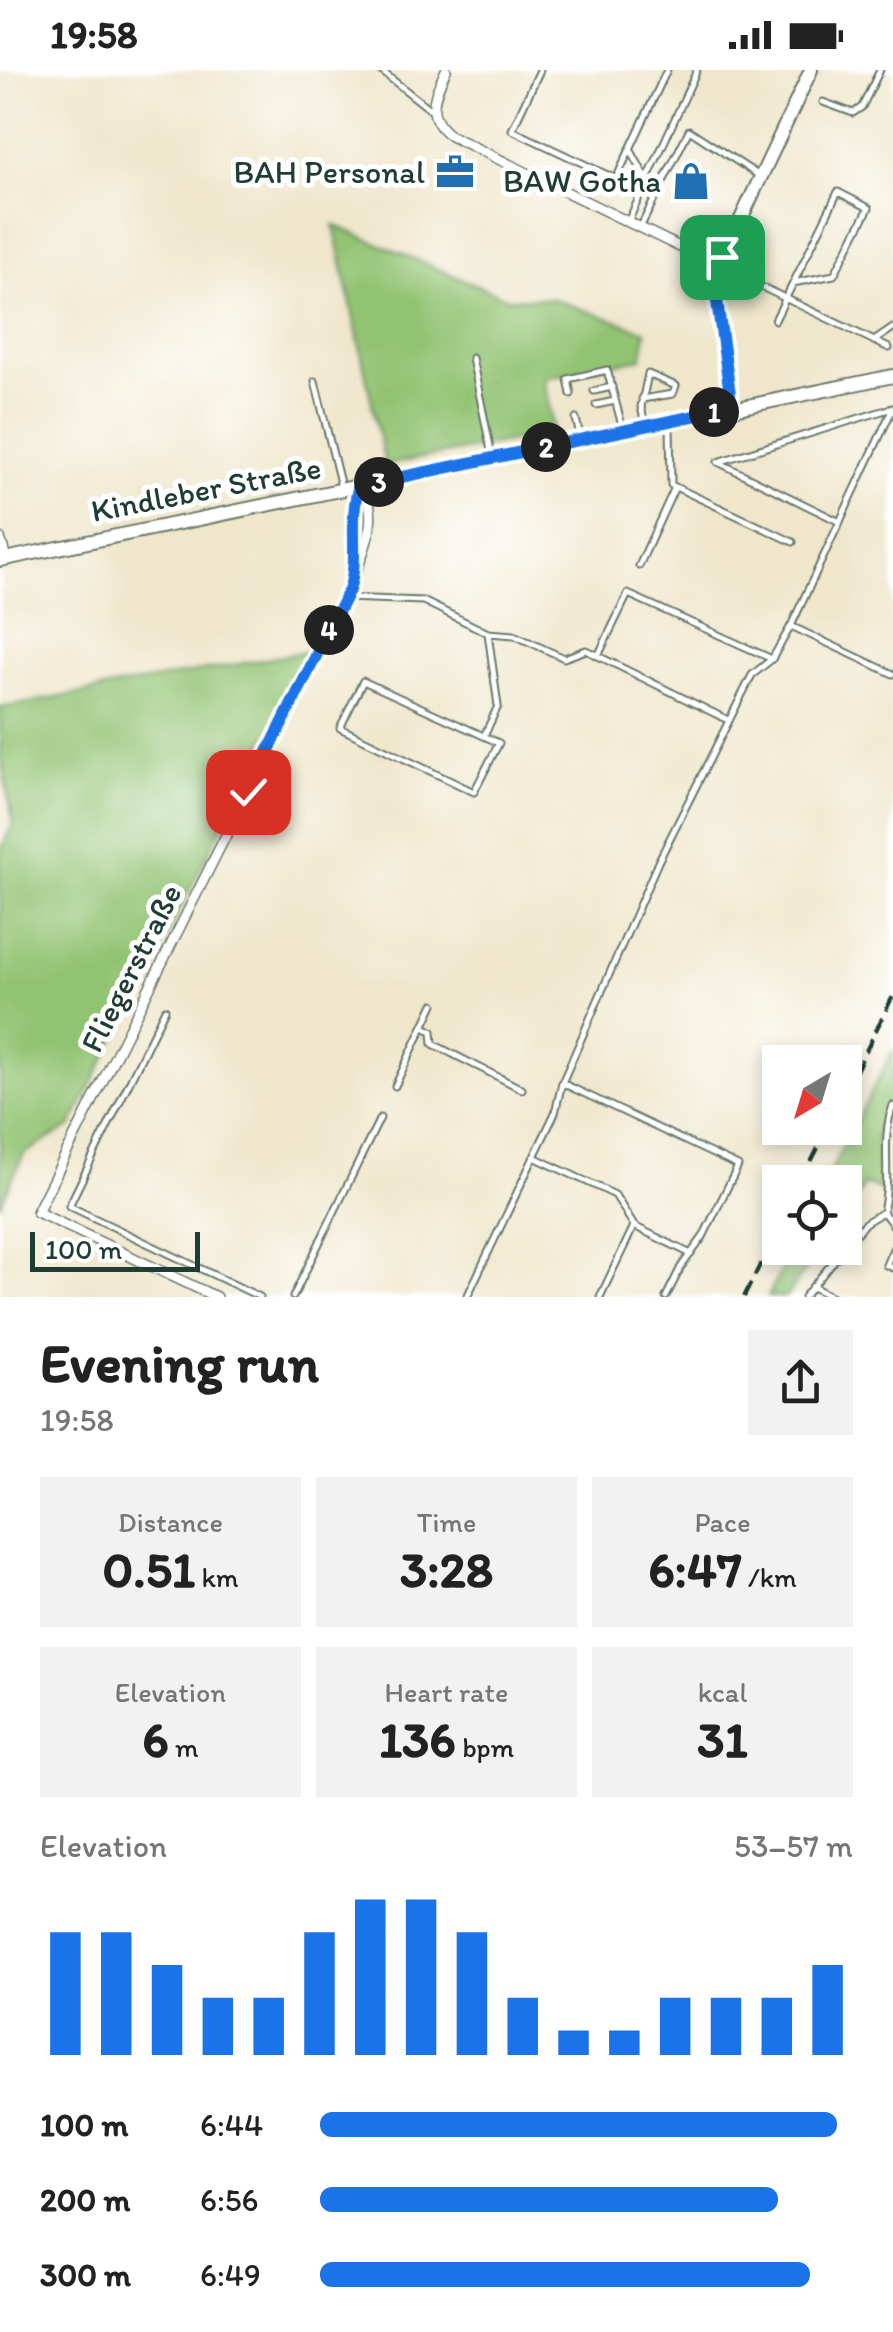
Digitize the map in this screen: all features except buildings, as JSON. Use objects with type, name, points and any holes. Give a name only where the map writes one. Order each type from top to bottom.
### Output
[{"type":"main road","points":[[732,408],[716,294],[719,266],[812,70]]},
{"type":"main road","name":"Kindleber Straße","points":[[3,559],[893,376]]},
{"type":"street","points":[[446,70],[432,110],[435,121],[451,136],[719,266]]},
{"type":"street","name":"Fliegerstraße","points":[[356,568],[354,509],[359,486]]},
{"type":"street","name":"Fliegerstraße","points":[[216,1297],[37,1212],[345,598],[370,520],[369,499],[359,486]]},
{"type":"street","points":[[0,538],[3,559]]},
{"type":"lane","points":[[380,70],[432,110]]},
{"type":"lane","points":[[540,70],[512,130],[616,180],[666,70]]},
{"type":"lane","points":[[628,222],[697,70]]},
{"type":"lane","points":[[822,102],[853,113],[862,107],[880,70]]},
{"type":"lane","points":[[640,228],[688,130],[760,176]]},
{"type":"lane","points":[[630,149],[647,180]]},
{"type":"lane","points":[[774,320],[838,192],[869,208],[834,275],[793,283]]},
{"type":"lane","points":[[719,266],[889,348]]},
{"type":"lane","points":[[874,341],[893,328]]},
{"type":"lane","points":[[472,358],[492,458]]},
{"type":"lane","points":[[571,394],[568,379],[608,370],[624,432]]},
{"type":"lane","points":[[642,399],[673,394],[676,386],[648,374],[642,399],[646,427]]},
{"type":"lane","points":[[315,381],[342,490]]},
{"type":"lane","points":[[594,391],[612,387]]},
{"type":"lane","points":[[596,405],[615,400]]},
{"type":"lane","points":[[477,1297],[468,1295],[555,1113],[562,1083],[658,862],[752,675],[772,660],[791,626],[840,522],[893,408],[718,462],[840,522]]},
{"type":"lane","points":[[576,419],[581,440]]},
{"type":"lane","points":[[670,422],[671,485],[793,542]]},
{"type":"lane","points":[[638,566],[675,487]]},
{"type":"lane","points":[[598,656],[628,594],[772,660]]},
{"type":"lane","points":[[345,598],[423,602],[488,633],[514,635],[564,658],[586,650],[728,720]]},
{"type":"lane","points":[[791,626],[893,674]]},
{"type":"lane","points":[[484,736],[498,706],[488,633]]},
{"type":"lane","points":[[363,681],[484,736],[499,743],[474,792],[340,728],[363,681]]},
{"type":"lane","points":[[395,1086],[434,1004]]},
{"type":"lane","points":[[164,1009],[69,1206],[260,1297]]},
{"type":"lane","points":[[424,1027],[432,1031],[433,1044],[522,1090]]},
{"type":"lane","points":[[562,1083],[738,1166],[666,1297]]},
{"type":"lane","points":[[804,1297],[865,1223],[883,1212],[890,1183],[886,1124],[893,1106]]},
{"type":"lane","points":[[294,1297],[380,1118]]},
{"type":"lane","points":[[534,1157],[615,1195],[634,1226],[691,1254]]},
{"type":"lane","points":[[883,1212],[893,1225]]},
{"type":"lane","points":[[600,1297],[634,1226]]},
{"type":"lane","points":[[893,1249],[886,1265],[893,1268]]},
{"type":"lane","points":[[813,1287],[834,1297]]},
{"type":"green space","points":[[334,225],[507,298],[553,299],[646,331],[642,358],[544,378],[554,433],[385,465]]},
{"type":"green space","points":[[310,651],[71,1126],[24,1154],[0,1205],[0,852],[13,823],[0,753],[0,708]]},
{"type":"green space","points":[[893,1050],[893,1097],[880,1118],[876,1137],[880,1190],[865,1184],[862,1189],[862,1165],[834,1165],[844,1145],[862,1145],[862,1110]]},
{"type":"green space","points":[[784,1265],[809,1265],[786,1297],[768,1297]]},
{"type":"railway","points":[[862,1059],[893,996]]},
{"type":"railway","points":[[810,1165],[820,1145]]},
{"type":"railway","points":[[744,1297],[762,1261]]},
{"type":"place","name":"BAH Personal","points":[[455,172]]},
{"type":"place","name":"BAW Gotha","points":[[691,181]]},
{"type":"route","points":[[248,792],[349,590],[356,568],[354,500],[359,486],[732,408],[716,294],[722,257]]}]
